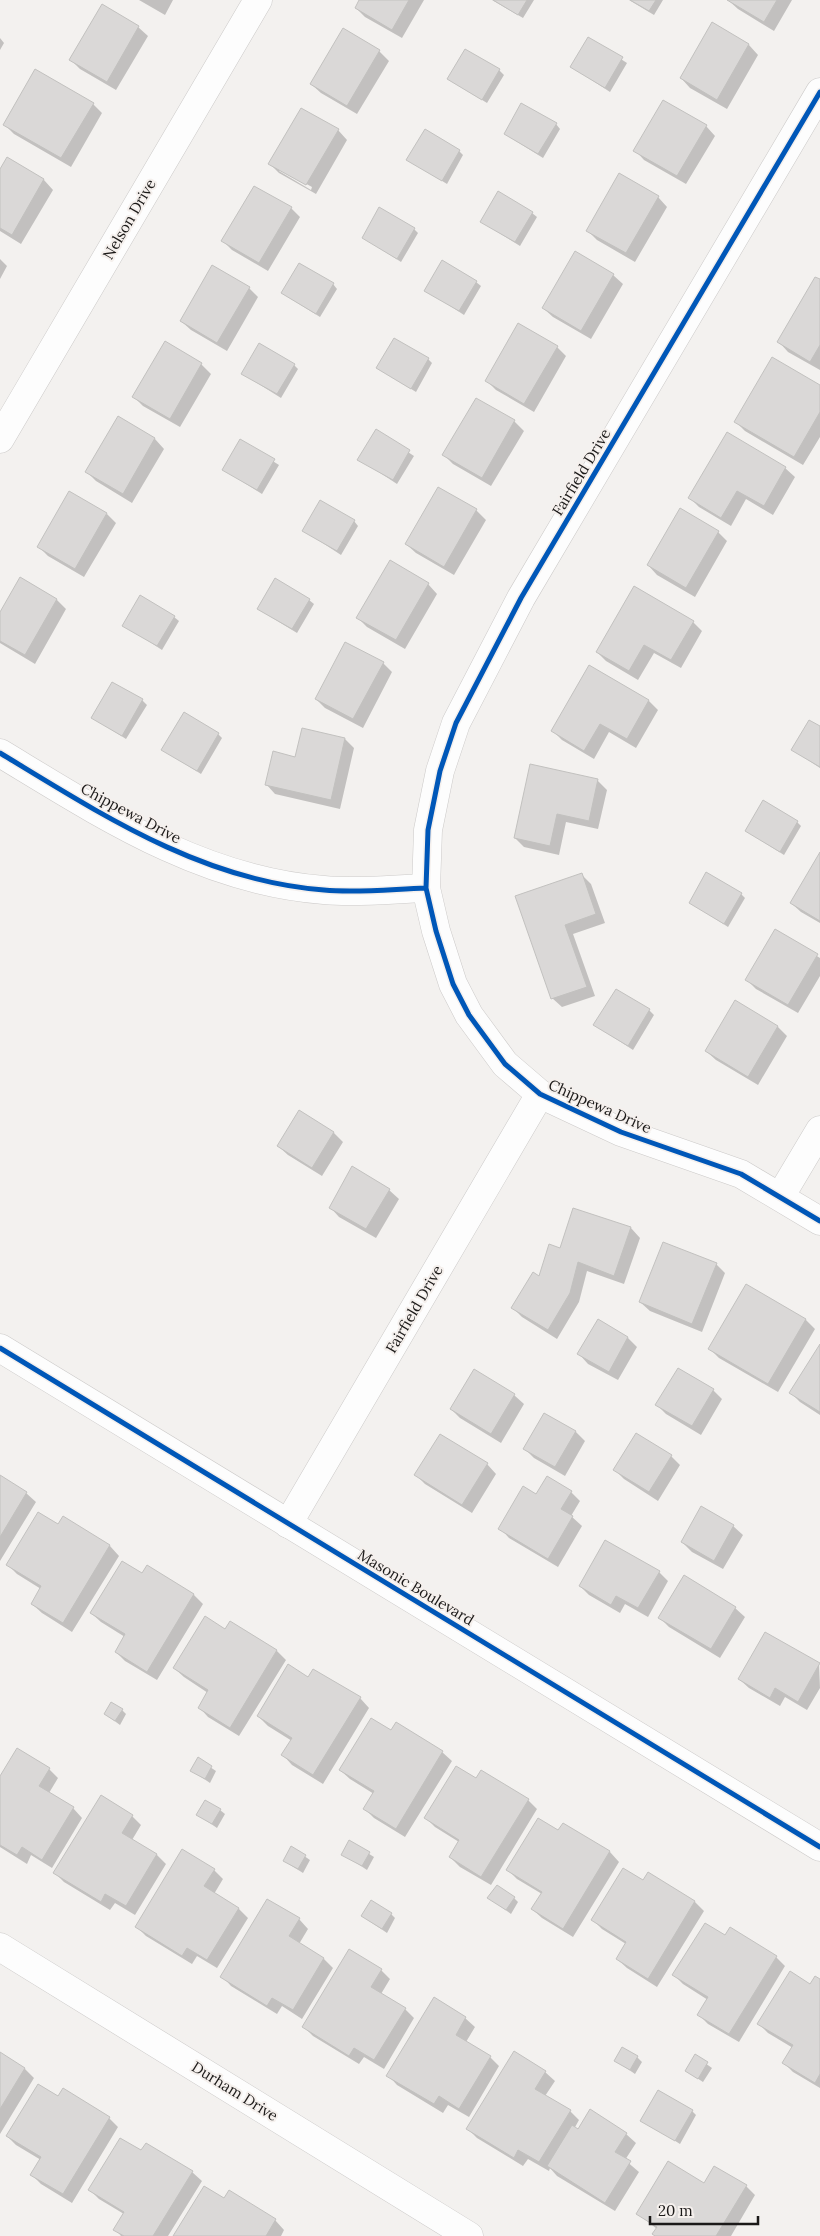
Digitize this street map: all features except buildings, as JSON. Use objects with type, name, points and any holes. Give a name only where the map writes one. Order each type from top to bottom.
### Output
[{"type":"street","name":"Nelson Drive","points":[[0,439],[258,0]]},
{"type":"street","name":"Fairfield Drive","points":[[426,888],[428,830],[440,771],[456,723],[521,598],[820,92]]},
{"type":"street","name":"Chippewa Drive","points":[[0,753],[154,843],[246,877],[325,890],[426,888],[436,931],[453,984],[469,1015],[505,1064],[540,1094],[620,1132],[742,1174],[820,1220]]},
{"type":"street","name":"Fairfield Drive","points":[[288,1524],[540,1094]]},
{"type":"street","points":[[780,1197],[820,1130]]},
{"type":"street","name":"Masonic Boulevard","points":[[0,1348],[820,1847]]},
{"type":"street","name":"Durham Drive","points":[[0,1947],[469,2236]]},
{"type":"cycle path","points":[[426,888],[428,830],[440,771],[456,723],[521,598],[820,92]]},
{"type":"cycle path","points":[[0,753],[76,799],[154,841],[195,859],[236,873],[279,884],[324,890],[363,891],[426,888],[436,931],[453,984],[469,1015],[505,1064],[540,1094],[621,1132],[741,1174],[820,1221]]},
{"type":"cycle path","points":[[0,1348],[820,1847]]}]
